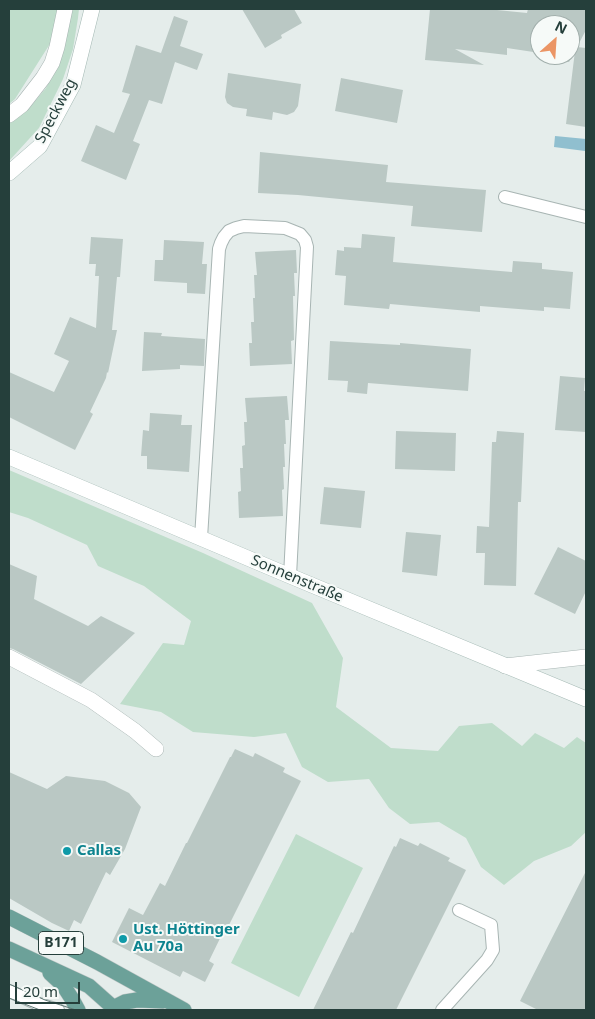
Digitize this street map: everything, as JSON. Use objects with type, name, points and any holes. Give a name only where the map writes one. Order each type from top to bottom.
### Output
[{"type":"main road","name":"B171","points":[[9,917],[184,1010]]},
{"type":"main road","name":"B171","points":[[9,949],[89,986],[113,1009]]},
{"type":"main road","points":[[44,966],[63,986],[78,1010]]},
{"type":"main road","points":[[113,971],[130,987],[138,1005]]},
{"type":"main road","points":[[113,1009],[125,1002],[138,1005],[167,1001]]},
{"type":"street","points":[[9,115],[22,105],[52,63],[65,9]]},
{"type":"street","name":"Speckweg","points":[[9,173],[40,146],[73,85],[92,9]]},
{"type":"street","name":"Sonnenstraße","points":[[9,457],[586,699]]},
{"type":"street","points":[[9,657],[91,700],[135,731],[156,749]]},
{"type":"street","points":[[505,666],[586,657]]},
{"type":"lane","points":[[506,197],[586,217]]},
{"type":"lane","points":[[201,538],[219,249],[224,237],[229,231],[236,228],[244,226],[285,228],[300,234],[305,240],[307,247],[290,576]]},
{"type":"lane","points":[[442,1010],[493,950],[490,925],[459,910]]},
{"type":"lane","points":[[9,991],[58,1010]]},
{"type":"green space","points":[[9,9],[58,9],[53,39],[15,99],[9,104]]},
{"type":"green space","points":[[71,9],[79,9],[73,49],[63,79],[39,128],[9,161],[9,123],[30,107],[46,88],[58,63]]},
{"type":"green space","points":[[9,470],[203,553],[312,603],[343,658],[336,707],[391,748],[438,751],[459,726],[492,723],[522,746],[535,733],[564,748],[577,737],[586,743],[586,832],[571,846],[534,861],[504,885],[481,867],[466,838],[439,822],[410,824],[389,808],[369,779],[328,782],[302,767],[286,733],[254,737],[193,732],[161,712],[120,704],[163,643],[184,645],[191,621],[144,586],[98,566],[87,545],[28,518],[9,512]]},
{"type":"green space","points":[[296,834],[363,868],[299,997],[231,963]]},
{"type":"water","points":[[555,136],[586,139],[585,151],[554,147]]},
{"type":"building","points":[[242,9],[294,9],[302,23],[281,35],[282,38],[265,48]]},
{"type":"building","points":[[430,9],[487,9],[527,13],[528,9],[586,9],[586,30],[580,41],[580,15],[530,15],[530,51],[507,48],[507,55],[455,49],[484,65],[425,60]]},
{"type":"building","points":[[174,16],[188,21],[180,46],[203,54],[197,70],[175,62],[162,104],[149,100],[133,141],[140,144],[126,180],[81,161],[96,125],[114,133],[130,94],[122,92],[136,45],[161,53]]},
{"type":"building","points":[[580,47],[586,48],[586,127],[566,124],[573,65],[580,65]]},
{"type":"building","points":[[228,73],[301,84],[298,106],[294,112],[287,115],[273,112],[272,120],[246,116],[247,109],[233,107],[227,103],[225,97]]},
{"type":"building","points":[[341,78],[403,90],[397,123],[335,111]]},
{"type":"building","points":[[260,152],[388,165],[386,182],[486,190],[482,232],[411,226],[413,206],[258,193]]},
{"type":"building","points":[[362,234],[395,237],[393,262],[512,272],[513,261],[542,263],[542,269],[573,272],[570,309],[544,307],[544,311],[480,306],[480,312],[390,304],[389,309],[344,305],[346,276],[335,275],[337,250],[344,251],[344,247],[361,248]]},
{"type":"building","points":[[91,237],[123,239],[120,277],[117,277],[112,330],[117,330],[108,373],[90,412],[93,414],[75,450],[9,417],[9,372],[54,392],[69,361],[54,354],[70,317],[96,328],[99,276],[95,276],[96,264],[89,264]]},
{"type":"building","points":[[164,240],[204,242],[202,264],[207,264],[205,294],[187,293],[187,283],[154,281],[155,260],[163,260]]},
{"type":"building","points":[[296,250],[297,273],[294,273],[295,296],[293,296],[294,340],[291,341],[292,364],[250,366],[249,343],[252,343],[251,322],[254,322],[254,275],[257,275],[255,252]]},
{"type":"building","points":[[144,332],[162,333],[161,336],[205,339],[204,366],[180,365],[180,369],[142,371]]},
{"type":"building","points":[[330,341],[400,345],[400,343],[471,349],[468,391],[368,383],[367,394],[347,392],[348,381],[328,380]]},
{"type":"building","points":[[560,376],[585,378],[586,432],[555,430]]},
{"type":"building","points":[[287,396],[289,420],[285,420],[286,444],[284,444],[285,467],[283,467],[284,489],[282,490],[283,516],[239,518],[238,492],[241,491],[240,468],[243,468],[242,446],[245,445],[244,422],[247,422],[245,398]]},
{"type":"building","points":[[150,413],[182,415],[181,425],[192,425],[189,472],[147,469],[147,456],[141,456],[143,430],[149,431]]},
{"type":"building","points":[[396,431],[456,433],[455,471],[395,469]]},
{"type":"building","points":[[497,431],[524,433],[521,502],[518,502],[516,586],[484,585],[485,553],[476,553],[477,526],[489,527],[492,442],[496,442]]},
{"type":"building","points":[[324,487],[365,491],[361,528],[320,524]]},
{"type":"building","points":[[406,532],[441,535],[437,576],[402,572]]},
{"type":"building","points":[[558,547],[586,561],[586,591],[575,614],[534,594]]},
{"type":"building","points":[[9,564],[37,576],[34,599],[88,626],[101,616],[135,633],[81,684],[9,648]]},
{"type":"building","points":[[235,749],[253,757],[255,753],[285,768],[283,772],[301,781],[209,961],[214,964],[205,982],[183,971],[180,977],[112,942],[129,908],[143,915],[160,883],[165,886]]},
{"type":"building","name":"Callas","points":[[9,772],[47,789],[66,776],[105,781],[129,793],[141,807],[125,849],[110,875],[106,872],[81,924],[74,920],[69,931],[9,898]]},
{"type":"building","points":[[400,838],[418,846],[420,843],[450,858],[448,861],[466,870],[396,1010],[313,1010],[351,932],[353,933],[394,846],[396,847]]},
{"type":"building","points":[[586,871],[586,1010],[538,1010],[520,1001]]},
{"type":"tram line","points":[[9,984],[45,1000],[76,1010]]},
{"type":"tram line","points":[[9,998],[40,1010]]},
{"type":"place","name":"Callas","points":[[67,851]]},
{"type":"place","name":"Ust. Höttinger Au 70a","points":[[123,939]]}]
